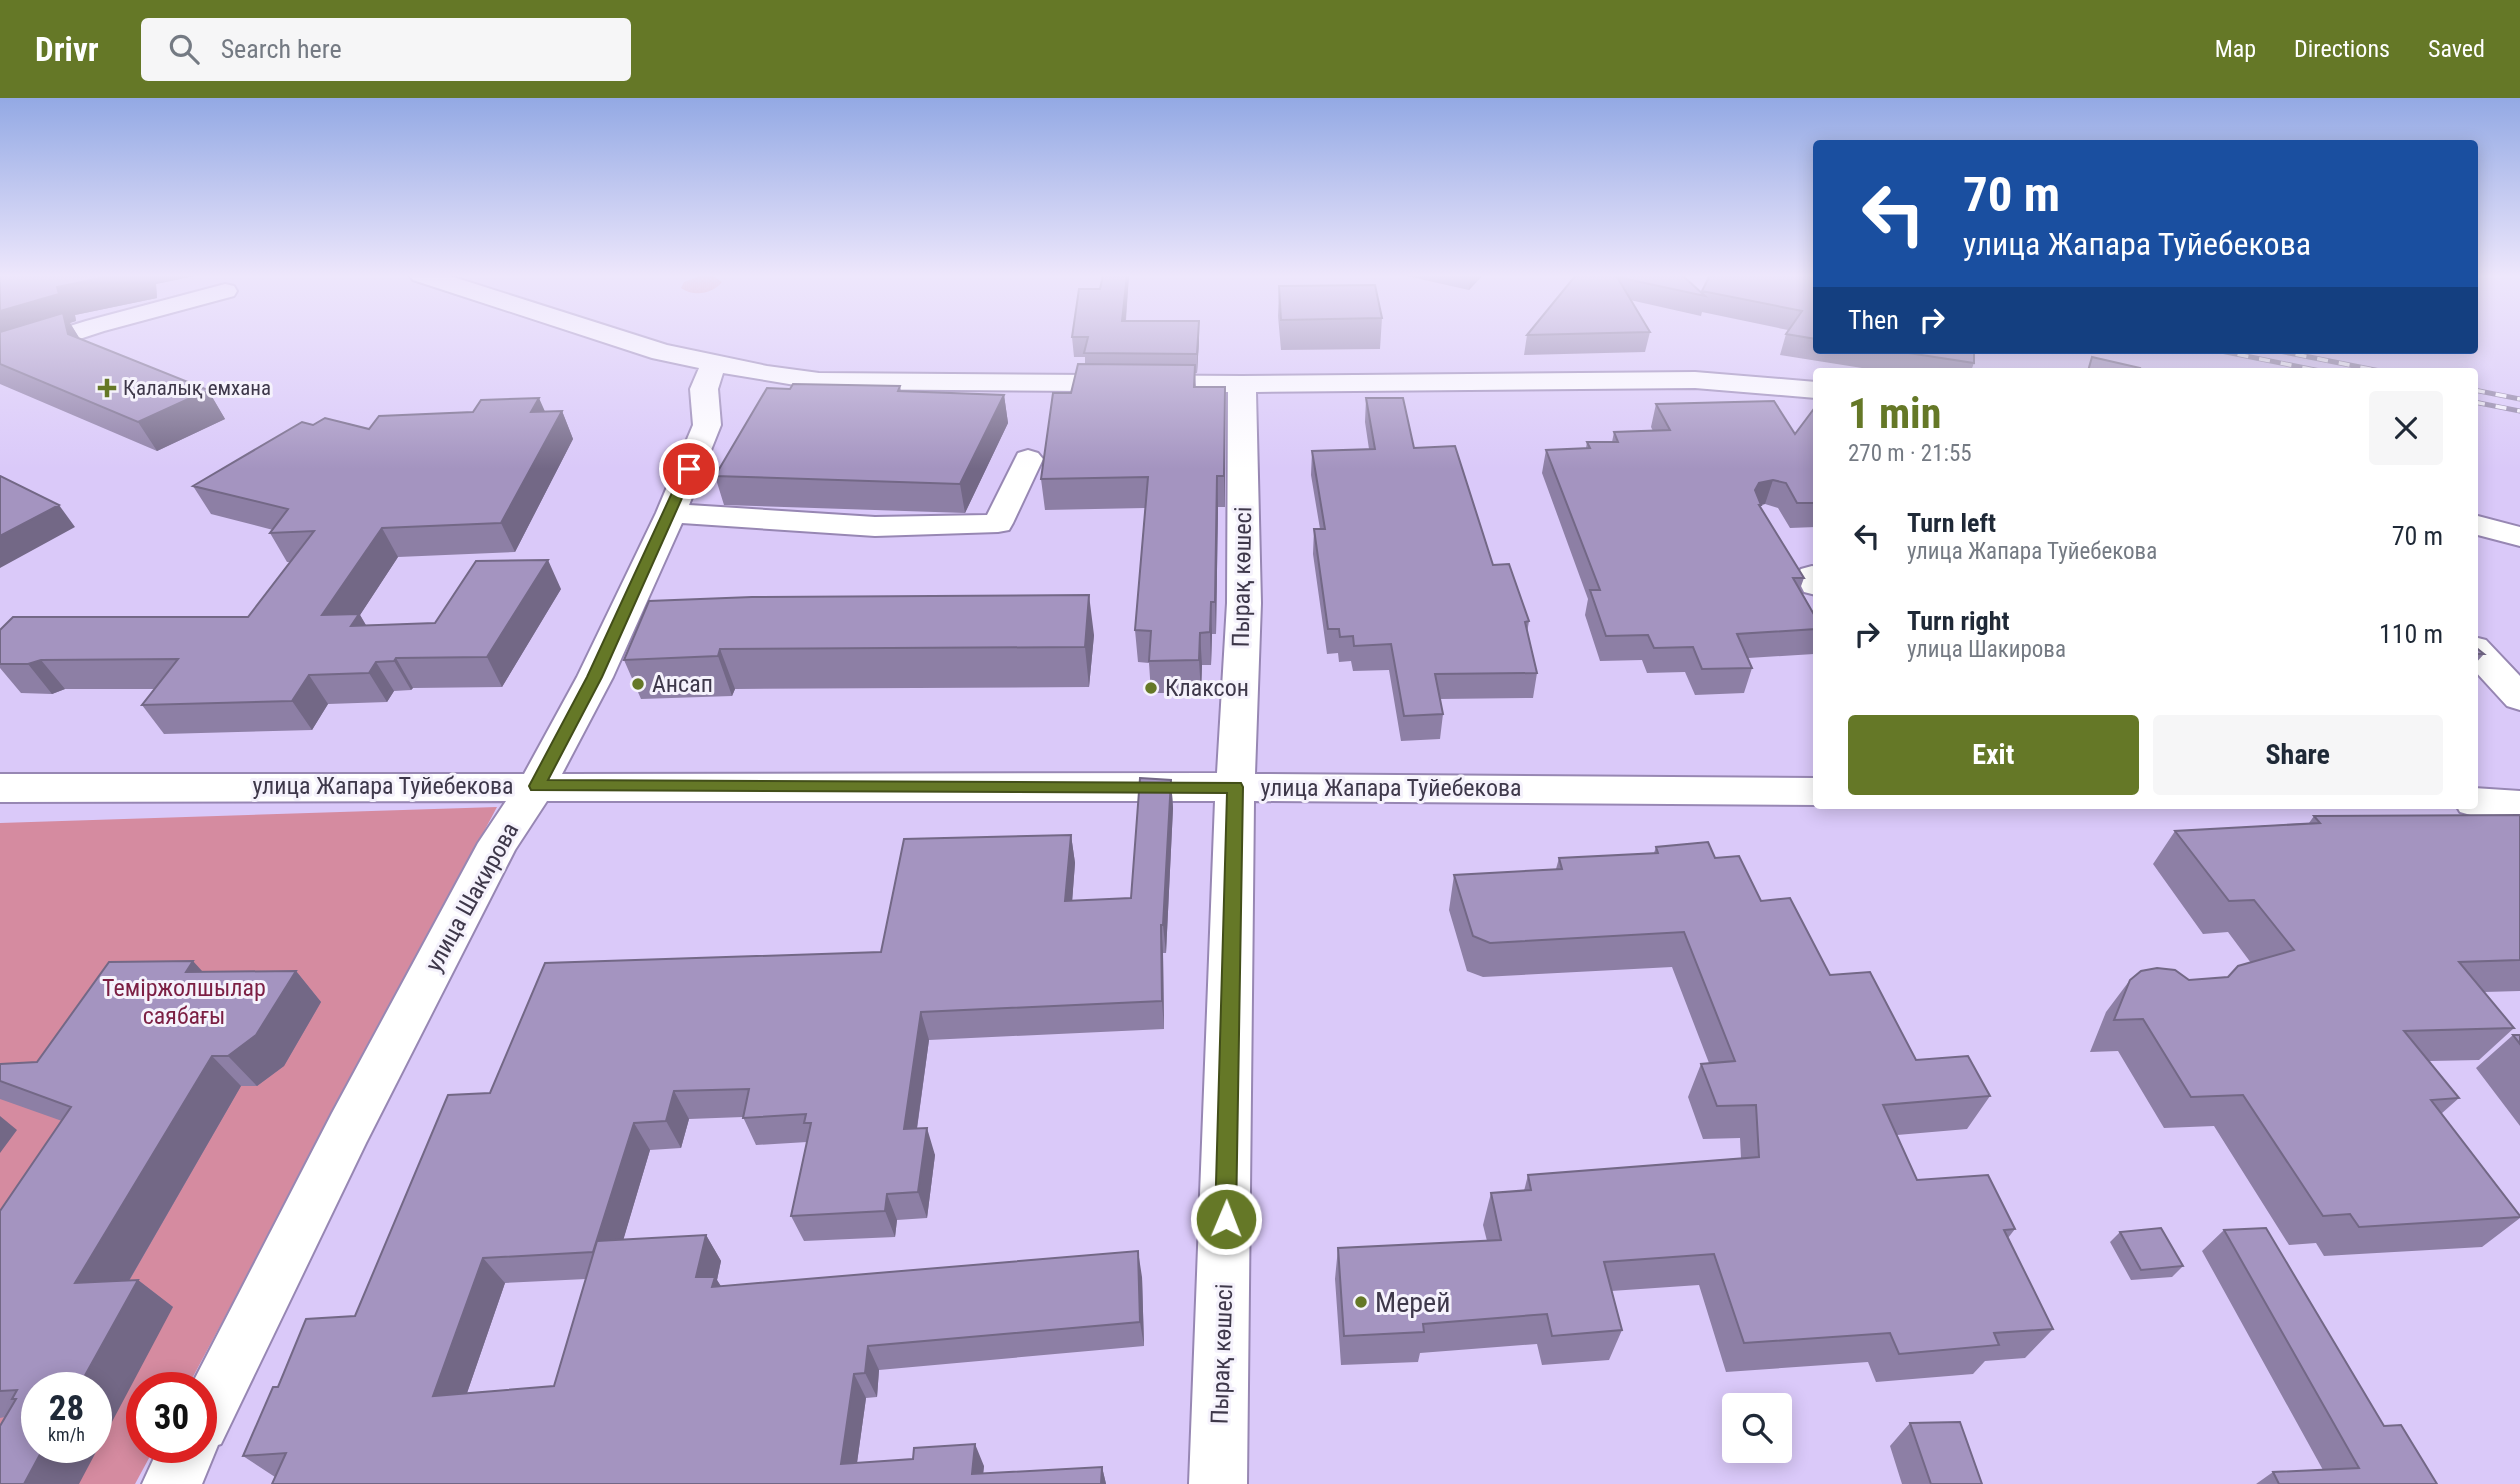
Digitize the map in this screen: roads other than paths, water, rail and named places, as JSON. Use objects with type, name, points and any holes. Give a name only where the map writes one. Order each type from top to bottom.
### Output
[{"type":"street","points":[[0,357],[53,340]]},
{"type":"street","points":[[623,340],[661,352],[819,382],[1242,384],[1695,380],[1773,384],[1813,390]]},
{"type":"street","name":"улица Шакирова","points":[[217,1392],[343,1141],[492,855],[537,786],[595,677],[671,513],[707,425],[704,389],[714,362]]},
{"type":"street","name":"Пырақ көшесі","points":[[1218,1484],[1235,787],[1244,603],[1242,384]]},
{"type":"street","points":[[671,513],[883,528],[947,528],[998,523],[1028,459]]},
{"type":"street","points":[[2478,525],[2520,537]]},
{"type":"street","points":[[2478,652],[2520,698]]},
{"type":"street","name":"улица Жапара Туйебекова","points":[[0,788],[1235,787],[1813,792]]},
{"type":"street","points":[[2478,802],[2520,805]]},
{"type":"street","points":[[171,1484],[182,1463]]},
{"type":"railway","points":[[2236,354],[2305,368]]},
{"type":"railway","points":[[2294,354],[2365,368]]},
{"type":"railway","points":[[2478,391],[2520,399]]},
{"type":"railway","points":[[2478,403],[2520,411]]},
{"type":"place","name":"Қалалық емхана","points":[[107,388]]},
{"type":"place","name":"Ансап","points":[[638,684]]},
{"type":"place","name":"Клаксон","points":[[1151,688]]},
{"type":"place","name":"Мерей","points":[[1361,1302]]},
{"type":"park label","name":"Теміржолшылар саябағы","points":[[184,1002]]}]
